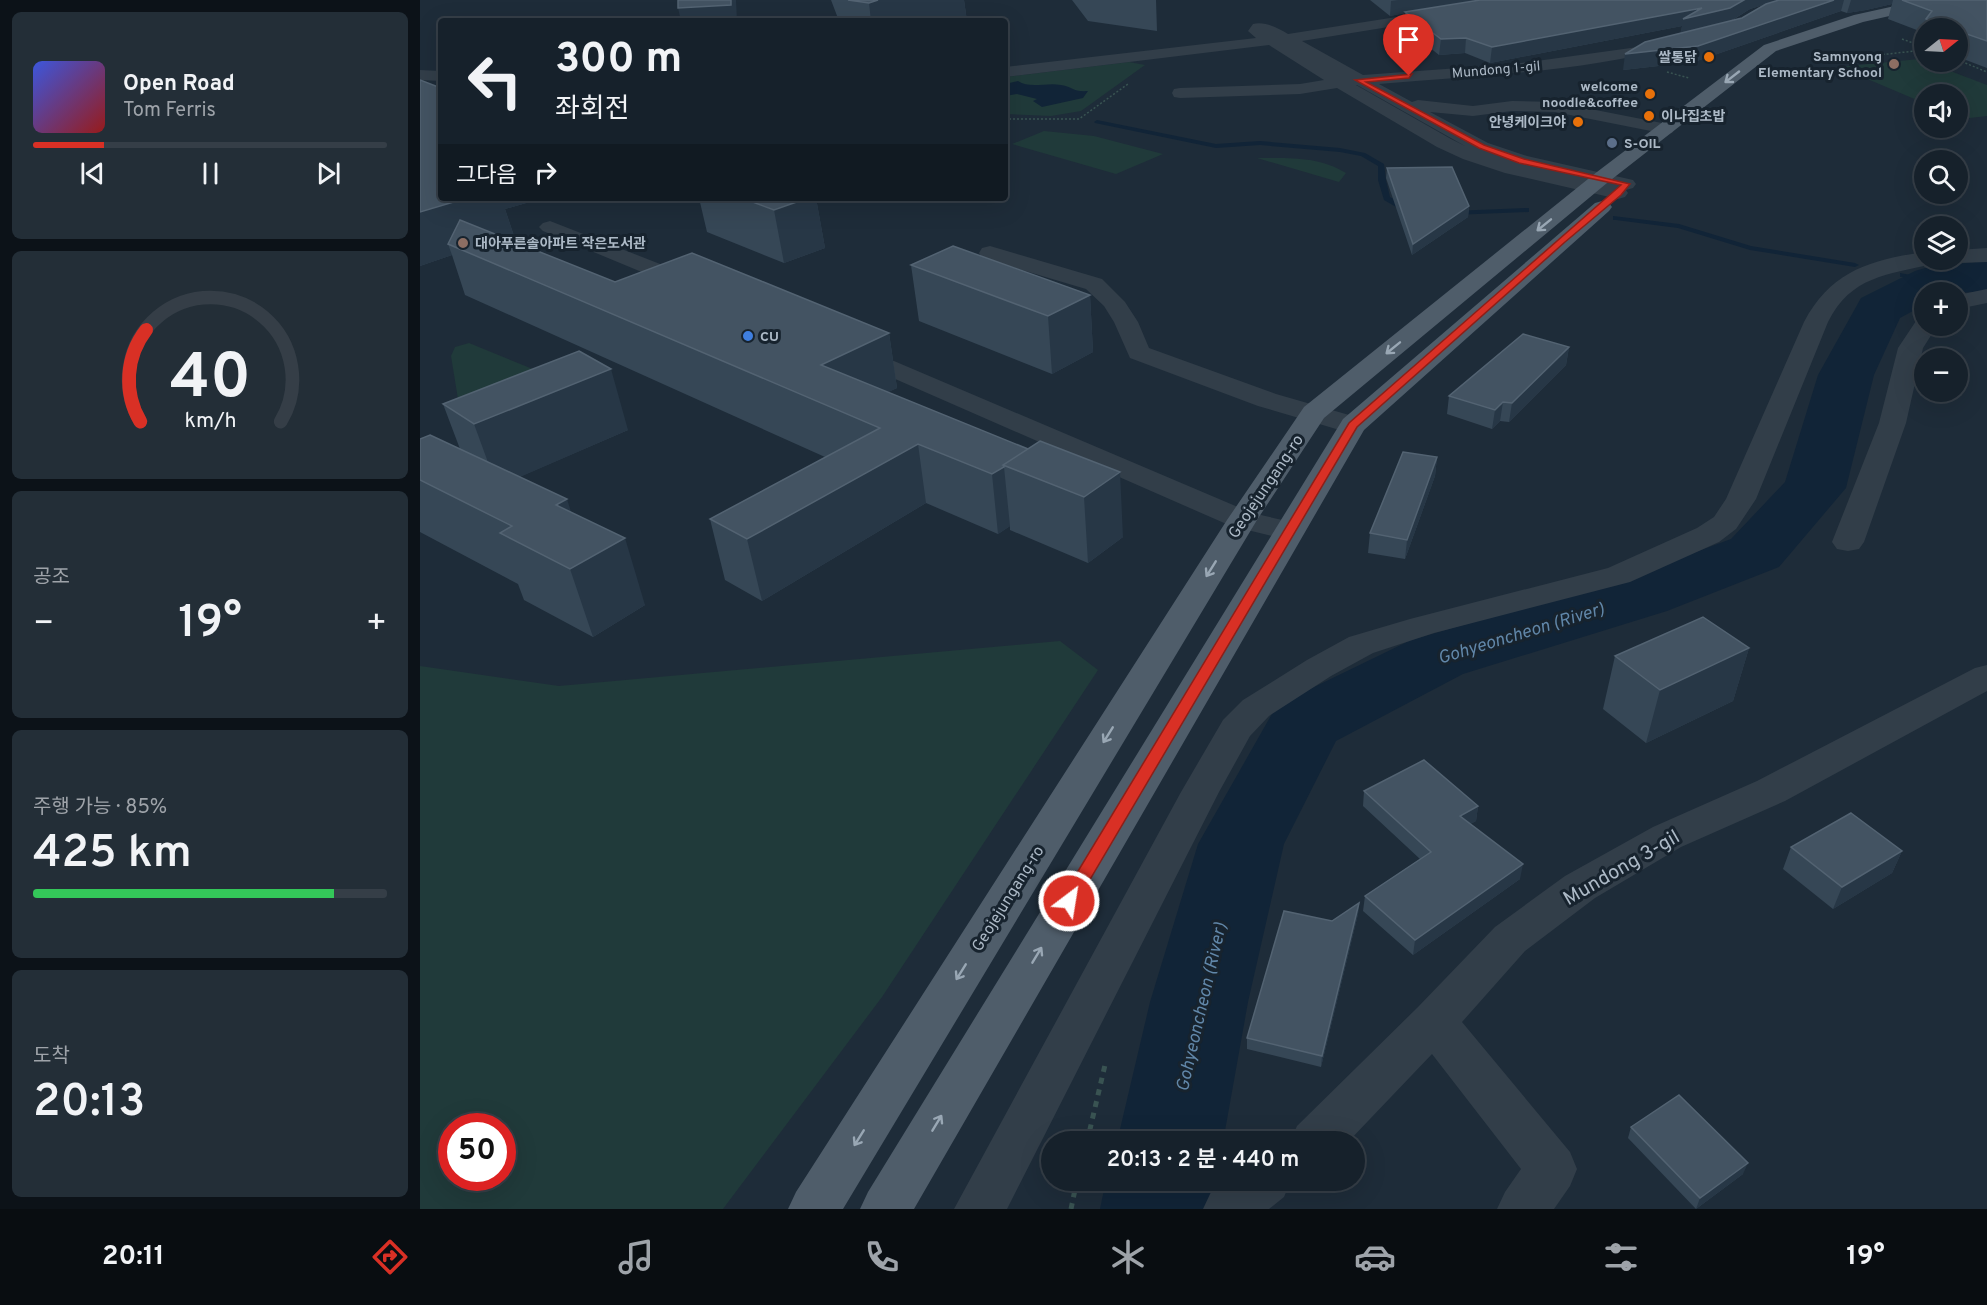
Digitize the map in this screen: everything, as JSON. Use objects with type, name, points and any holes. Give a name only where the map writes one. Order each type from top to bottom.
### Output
[{"type":"main road","name":"Geojejungang-ro","points":[[1778,65],[1795,53],[1883,21],[1950,2]]},
{"type":"main road","name":"Geojejungang-ro","points":[[886,1209],[1353,425],[1562,240],[1666,129],[1770,48],[1859,18],[1950,2]]},
{"type":"main road","points":[[1715,112],[1762,76]]},
{"type":"main road","name":"Geojejungang-ro","points":[[814,1209],[1242,520],[1314,413],[1569,204],[1618,178]]},
{"type":"street","points":[[1008,66],[1274,37],[1495,0]]},
{"type":"street","points":[[1008,72],[1531,0]]},
{"type":"street","points":[[1274,37],[1482,147],[1556,175],[1572,191],[1569,204]]},
{"type":"street","points":[[1274,37],[1340,83],[1470,155],[1512,169],[1556,175],[1618,178]]},
{"type":"street","name":"Mundong 1-gil","points":[[1180,93],[1300,89],[1359,80],[1514,69],[1638,52],[1691,39]]},
{"type":"street","points":[[420,75],[438,76]]},
{"type":"street","points":[[420,81],[438,82]]},
{"type":"street","points":[[1399,102],[1473,111],[1512,106],[1555,107],[1666,129]]},
{"type":"street","points":[[1556,175],[1605,168],[1618,178]]},
{"type":"street","points":[[550,227],[710,292]]},
{"type":"street","points":[[990,253],[1094,284],[1113,302],[1126,322],[1138,353],[1267,400],[1353,425]]},
{"type":"street","points":[[1968,255],[1987,255]]},
{"type":"street","points":[[980,1209],[1200,792],[1236,729],[1256,708],[1318,668],[1361,645],[1433,623],[1619,575],[1708,536],[1725,523],[1741,499],[1815,322],[1830,299],[1843,286],[1865,274],[1888,266],[1914,261]]},
{"type":"street","points":[[1968,300],[1987,296]]},
{"type":"street","points":[[1848,542],[1859,508],[1886,443],[1902,389],[1906,356],[1917,336]]},
{"type":"street","points":[[828,340],[1242,520],[1289,531]]},
{"type":"street","name":"Mundong 3-gil","points":[[1326,1131],[1434,1021],[1510,939],[1580,887],[1668,837],[1771,791],[1987,676]]},
{"type":"street","points":[[1434,1021],[1552,1169],[1523,1209]]},
{"type":"street","points":[[1229,1209],[1252,1191]]},
{"type":"path","points":[[1902,39],[1914,44]]},
{"type":"path","points":[[1813,62],[1914,49]]},
{"type":"path","points":[[1968,64],[1987,72]]},
{"type":"path","points":[[1008,119],[1079,119],[1135,79]]},
{"type":"path","points":[[1071,1209],[1075,1191]]},
{"type":"green space","points":[[1914,60],[1914,72],[1953,72],[1987,85],[1987,116],[1968,118],[1968,84],[1914,84],[1914,99],[1839,67]]},
{"type":"green space","points":[[1129,62],[1145,65],[1081,111],[1051,116],[1008,114],[1008,77]]},
{"type":"green space","points":[[1044,131],[1094,136],[1163,154],[1116,174],[1012,144]]},
{"type":"green space","points":[[1257,158],[1292,158],[1314,161],[1336,167],[1346,173],[1339,182]]},
{"type":"green space","points":[[469,343],[572,385],[464,436],[451,356],[455,347]]},
{"type":"green space","points":[[1060,641],[1098,670],[882,997],[723,1209],[420,1209],[420,666],[559,686]]},
{"type":"water","points":[[1018,81],[1028,85],[1056,84],[1079,91],[1088,91],[1083,98],[1042,107],[1033,101],[1037,99],[1017,94],[1008,96],[1008,83]]},
{"type":"building","points":[[678,0],[731,0],[731,5],[678,8]]},
{"type":"building","points":[[848,0],[878,0],[869,3]]},
{"type":"building","points":[[1480,0],[1744,0],[1730,8],[1683,19],[1702,8],[1492,47],[1466,38],[1441,39],[1405,12]]},
{"type":"building","points":[[1779,0],[1834,0],[1698,46],[1625,54],[1645,42],[1742,18],[1766,4]]},
{"type":"building","points":[[1902,0],[1987,0],[1987,41],[1968,34],[1968,18],[1927,18],[1932,11]]},
{"type":"building","points":[[420,80],[438,87],[438,201],[457,201],[420,212]]},
{"type":"building","points":[[1452,167],[1469,206],[1413,244],[1387,168]]},
{"type":"building","points":[[750,201],[800,201],[774,210]]},
{"type":"building","points":[[460,220],[615,282],[692,253],[889,333],[821,365],[1028,449],[992,474],[918,444],[747,539],[710,519],[880,428],[448,244]]},
{"type":"building","points":[[953,246],[1090,295],[1048,316],[911,265]]},
{"type":"building","points":[[1523,334],[1569,347],[1512,403],[1503,402],[1495,410],[1449,396]]},
{"type":"building","points":[[579,351],[611,369],[474,424],[443,404]]},
{"type":"building","points":[[430,435],[567,499],[556,505],[625,538],[570,569],[500,533],[512,526],[420,480],[420,439]]},
{"type":"building","points":[[1040,441],[1120,472],[1084,497],[1003,465]]},
{"type":"building","points":[[1403,452],[1437,457],[1407,540],[1370,533]]},
{"type":"building","points":[[1703,617],[1749,648],[1660,690],[1615,656]]},
{"type":"building","points":[[1424,760],[1478,806],[1460,816],[1523,864],[1415,940],[1365,896],[1431,852],[1364,791]]},
{"type":"building","points":[[1851,813],[1902,851],[1842,887],[1791,847]]},
{"type":"building","points":[[1359,903],[1322,1056],[1247,1038],[1284,911],[1332,921]]},
{"type":"building","points":[[1679,1095],[1748,1163],[1700,1198],[1631,1127]]},
{"type":"waterway","points":[[1097,122],[1216,146],[1260,143],[1300,145],[1363,154],[1382,165],[1382,180],[1387,198],[1406,209]]},
{"type":"waterway","points":[[1453,213],[1526,210]]},
{"type":"waterway","points":[[1616,218],[1679,226],[1750,248],[1855,265]]},
{"type":"waterway","points":[[1903,275],[1932,281]]},
{"type":"waterway","name":"Gohyeoncheon (River)","points":[[1172,1131],[1199,1002],[1241,844],[1305,724],[1437,657],[1642,596],[1755,553],[1815,488],[1846,375],[1879,309],[1932,281],[1987,276]]},
{"type":"waterway","name":"Gohyeoncheon (River)","points":[[1155,1209],[1159,1191]]},
{"type":"place","name":"쌀통닭","points":[[1709,57]]},
{"type":"place","name":"Samnyong Elementary School","points":[[1894,64]]},
{"type":"place","name":"welcome noodle&coffee","points":[[1650,94]]},
{"type":"place","name":"이나집초밥","points":[[1649,116]]},
{"type":"place","name":"안녕케이크야","points":[[1578,122]]},
{"type":"place","name":"S-OIL","points":[[1612,143]]},
{"type":"place","name":"대아푸른솔아파트 작은도서관","points":[[463,243]]},
{"type":"place","name":"CU","points":[[748,336]]},
{"type":"route","points":[[1069,901],[1353,425],[1626,184],[1522,161],[1482,147],[1359,80],[1409,76]]}]
